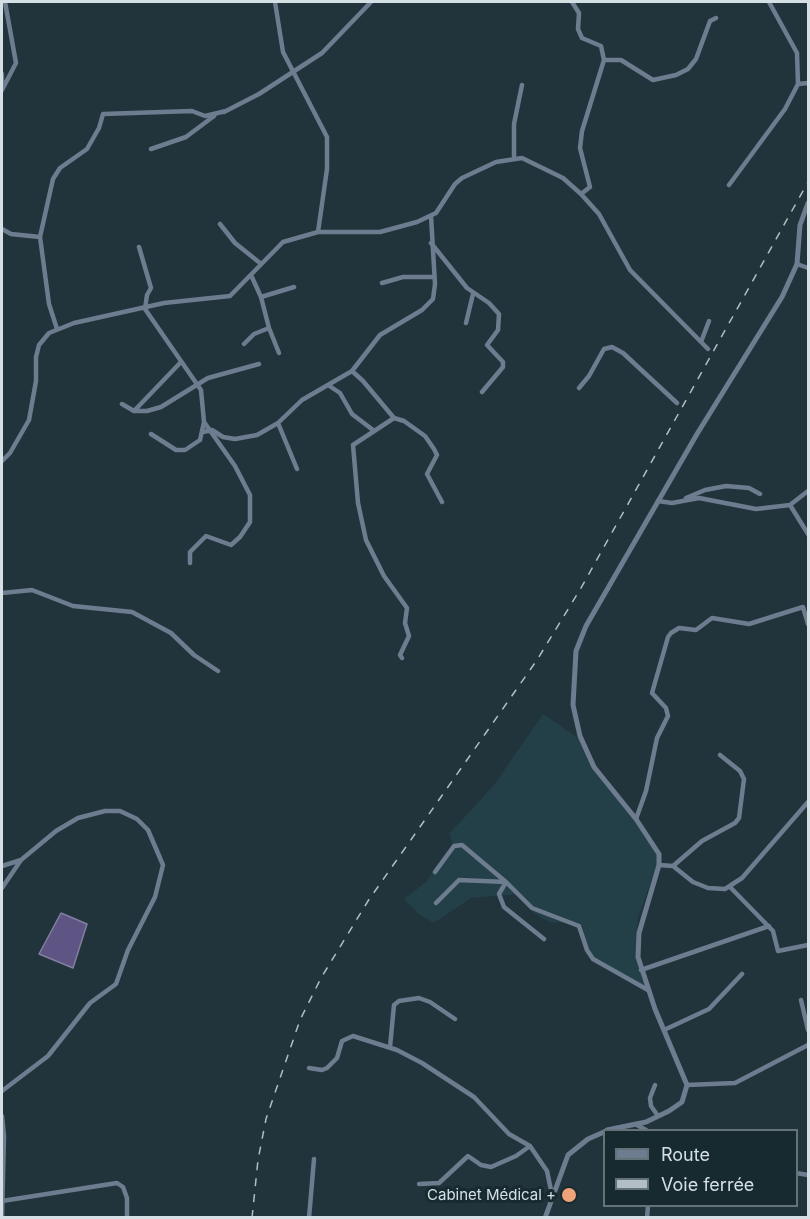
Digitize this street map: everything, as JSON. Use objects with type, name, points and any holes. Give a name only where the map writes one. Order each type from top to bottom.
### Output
[{"type":"street","points":[[2,88],[16,63],[4,2]]},
{"type":"street","points":[[275,2],[282,46],[327,137],[327,169],[318,232]]},
{"type":"street","points":[[151,149],[186,137],[206,120],[259,94],[322,53],[371,2]]},
{"type":"street","points":[[572,2],[579,13],[578,29],[582,38],[601,46],[604,60],[582,131],[580,148],[590,187],[581,194]]},
{"type":"street","points":[[729,185],[785,109],[798,84],[797,53],[769,2]]},
{"type":"street","points":[[604,60],[621,60],[653,80],[676,75],[688,69],[696,59],[710,21],[716,18]]},
{"type":"street","points":[[2,74],[2,88]]},
{"type":"street","points":[[798,84],[808,83]]},
{"type":"street","points":[[514,158],[514,124],[522,85]]},
{"type":"street","points":[[57,328],[49,304],[40,237],[52,179],[60,168],[87,149],[99,128],[103,114],[192,111],[205,116],[226,111]]},
{"type":"street","points":[[2,461],[10,453],[29,420],[39,345],[57,328],[164,303],[230,296],[260,263],[263,264],[276,248],[290,238],[318,232],[380,232],[402,227],[432,216],[462,178],[496,162],[514,158],[527,160],[563,177],[581,194],[599,214],[630,270],[708,349]]},
{"type":"street","points":[[614,1129],[658,1116],[682,1102],[687,1085],[648,990],[638,957],[639,933],[659,865],[657,848],[594,767],[580,736],[573,705],[573,671],[576,651],[582,634],[715,403],[772,316],[797,264],[800,225],[808,203]]},
{"type":"street","points":[[203,432],[209,430],[235,439],[258,435],[278,423],[302,400],[352,371],[380,335],[431,303],[434,294],[432,216]]},
{"type":"street","points":[[220,224],[235,243],[260,263]]},
{"type":"street","points":[[2,229],[11,234],[40,237]]},
{"type":"street","points":[[431,243],[473,294],[489,303],[498,314],[498,330],[487,345],[503,362],[502,372],[482,392]]},
{"type":"street","points":[[139,248],[151,288],[147,295],[145,309],[198,384],[203,396],[203,432],[195,445],[181,450],[152,434]]},
{"type":"street","points":[[797,264],[808,268]]},
{"type":"street","points":[[251,275],[261,297],[269,328],[279,353]]},
{"type":"street","points":[[382,283],[404,277],[434,277]]},
{"type":"street","points":[[261,297],[294,287]]},
{"type":"street","points":[[466,323],[473,294]]},
{"type":"street","points":[[701,342],[709,321]]},
{"type":"street","points":[[244,344],[254,334],[269,328]]},
{"type":"street","points":[[579,388],[589,376],[604,349],[612,347],[624,353],[677,402]]},
{"type":"street","points":[[134,411],[181,362]]},
{"type":"street","points":[[122,404],[134,411],[161,407],[186,389],[214,376],[259,364]]},
{"type":"street","points":[[352,371],[394,418],[404,421],[424,436],[434,449],[436,455],[426,472],[442,502]]},
{"type":"street","points":[[328,385],[337,389],[351,414],[373,430]]},
{"type":"street","points":[[394,418],[353,445],[357,497],[366,540],[376,561],[406,608],[405,623],[409,636],[400,655],[402,658]]},
{"type":"street","points":[[190,563],[190,552],[206,536],[231,545],[250,522],[250,495],[204,422]]},
{"type":"street","points":[[278,423],[297,469]]},
{"type":"street","points":[[681,500],[695,493],[726,486],[749,489],[760,494]]},
{"type":"street","points":[[658,501],[694,498],[717,500],[756,509],[790,505],[808,491]]},
{"type":"street","points":[[790,505],[808,534]]},
{"type":"street","points":[[2,593],[32,590],[73,606],[132,612],[171,633],[194,656],[218,671]]},
{"type":"street","points":[[636,819],[646,791],[657,738],[668,716],[666,708],[652,693],[668,637],[679,628],[696,630],[712,618],[741,625],[749,624],[803,607],[808,602]]},
{"type":"street","points":[[803,607],[808,624]]},
{"type":"street","points":[[673,866],[702,841],[735,823],[739,818],[744,779],[740,771],[720,755]]},
{"type":"street","points":[[659,865],[673,866],[693,882],[708,888],[716,890],[730,887],[742,878],[808,804]]},
{"type":"street","points":[[2,888],[21,860],[72,821],[91,814],[116,810],[138,819],[148,830],[163,865],[155,897],[128,950],[116,984],[90,1003],[48,1056],[2,1091]]},
{"type":"street","points":[[435,872],[457,844],[462,845],[506,882],[532,908],[579,926],[586,950],[593,958],[648,990]]},
{"type":"street","points":[[2,866],[21,860]]},
{"type":"street","points":[[436,903],[459,880],[506,882]]},
{"type":"street","points":[[506,882],[500,894],[504,907],[544,939]]},
{"type":"street","points":[[730,887],[773,931],[778,951],[808,945]]},
{"type":"street","points":[[641,970],[769,926]]},
{"type":"street","points":[[664,1030],[709,1009],[742,974]]},
{"type":"street","points":[[390,1047],[394,1005],[399,1000],[419,998],[430,1002],[455,1019]]},
{"type":"street","points":[[801,1000],[808,1030]]},
{"type":"street","points":[[309,1068],[322,1070],[327,1068],[337,1059],[342,1041],[346,1037],[356,1036],[390,1047],[423,1063],[474,1097],[509,1134],[530,1146],[548,1171],[552,1195]]},
{"type":"street","points":[[687,1085],[735,1083],[808,1045]]},
{"type":"street","points":[[655,1085],[650,1098],[651,1106],[658,1116]]},
{"type":"street","points":[[2,1116],[4,1136],[2,1218]]},
{"type":"street","points":[[635,1124],[643,1129]]},
{"type":"street","points":[[545,1218],[568,1155],[588,1139],[603,1132]]},
{"type":"street","points":[[419,1184],[439,1183],[466,1157],[491,1167],[516,1156],[530,1146]]},
{"type":"street","points":[[309,1218],[314,1159]]},
{"type":"street","points":[[2,1200],[117,1184],[123,1187],[127,1198],[127,1218]]},
{"type":"shaded area","points":[[543,714],[581,740],[594,768],[657,851],[658,861],[638,918],[636,937],[636,955],[646,992],[598,964],[586,947],[583,927],[576,922],[551,923],[535,914],[520,894],[471,898],[434,923],[420,915],[404,899],[426,882],[453,844],[449,834],[494,785]]},
{"type":"shaded area","points":[[61,913],[87,924],[73,968],[39,954]]},
{"type":"railway","points":[[252,1218],[258,1160],[266,1119],[300,1020],[321,978],[368,901],[537,660],[581,588],[808,182]]},
{"type":"place","name":"Cabinet Médical +","points":[[569,1195]]}]
